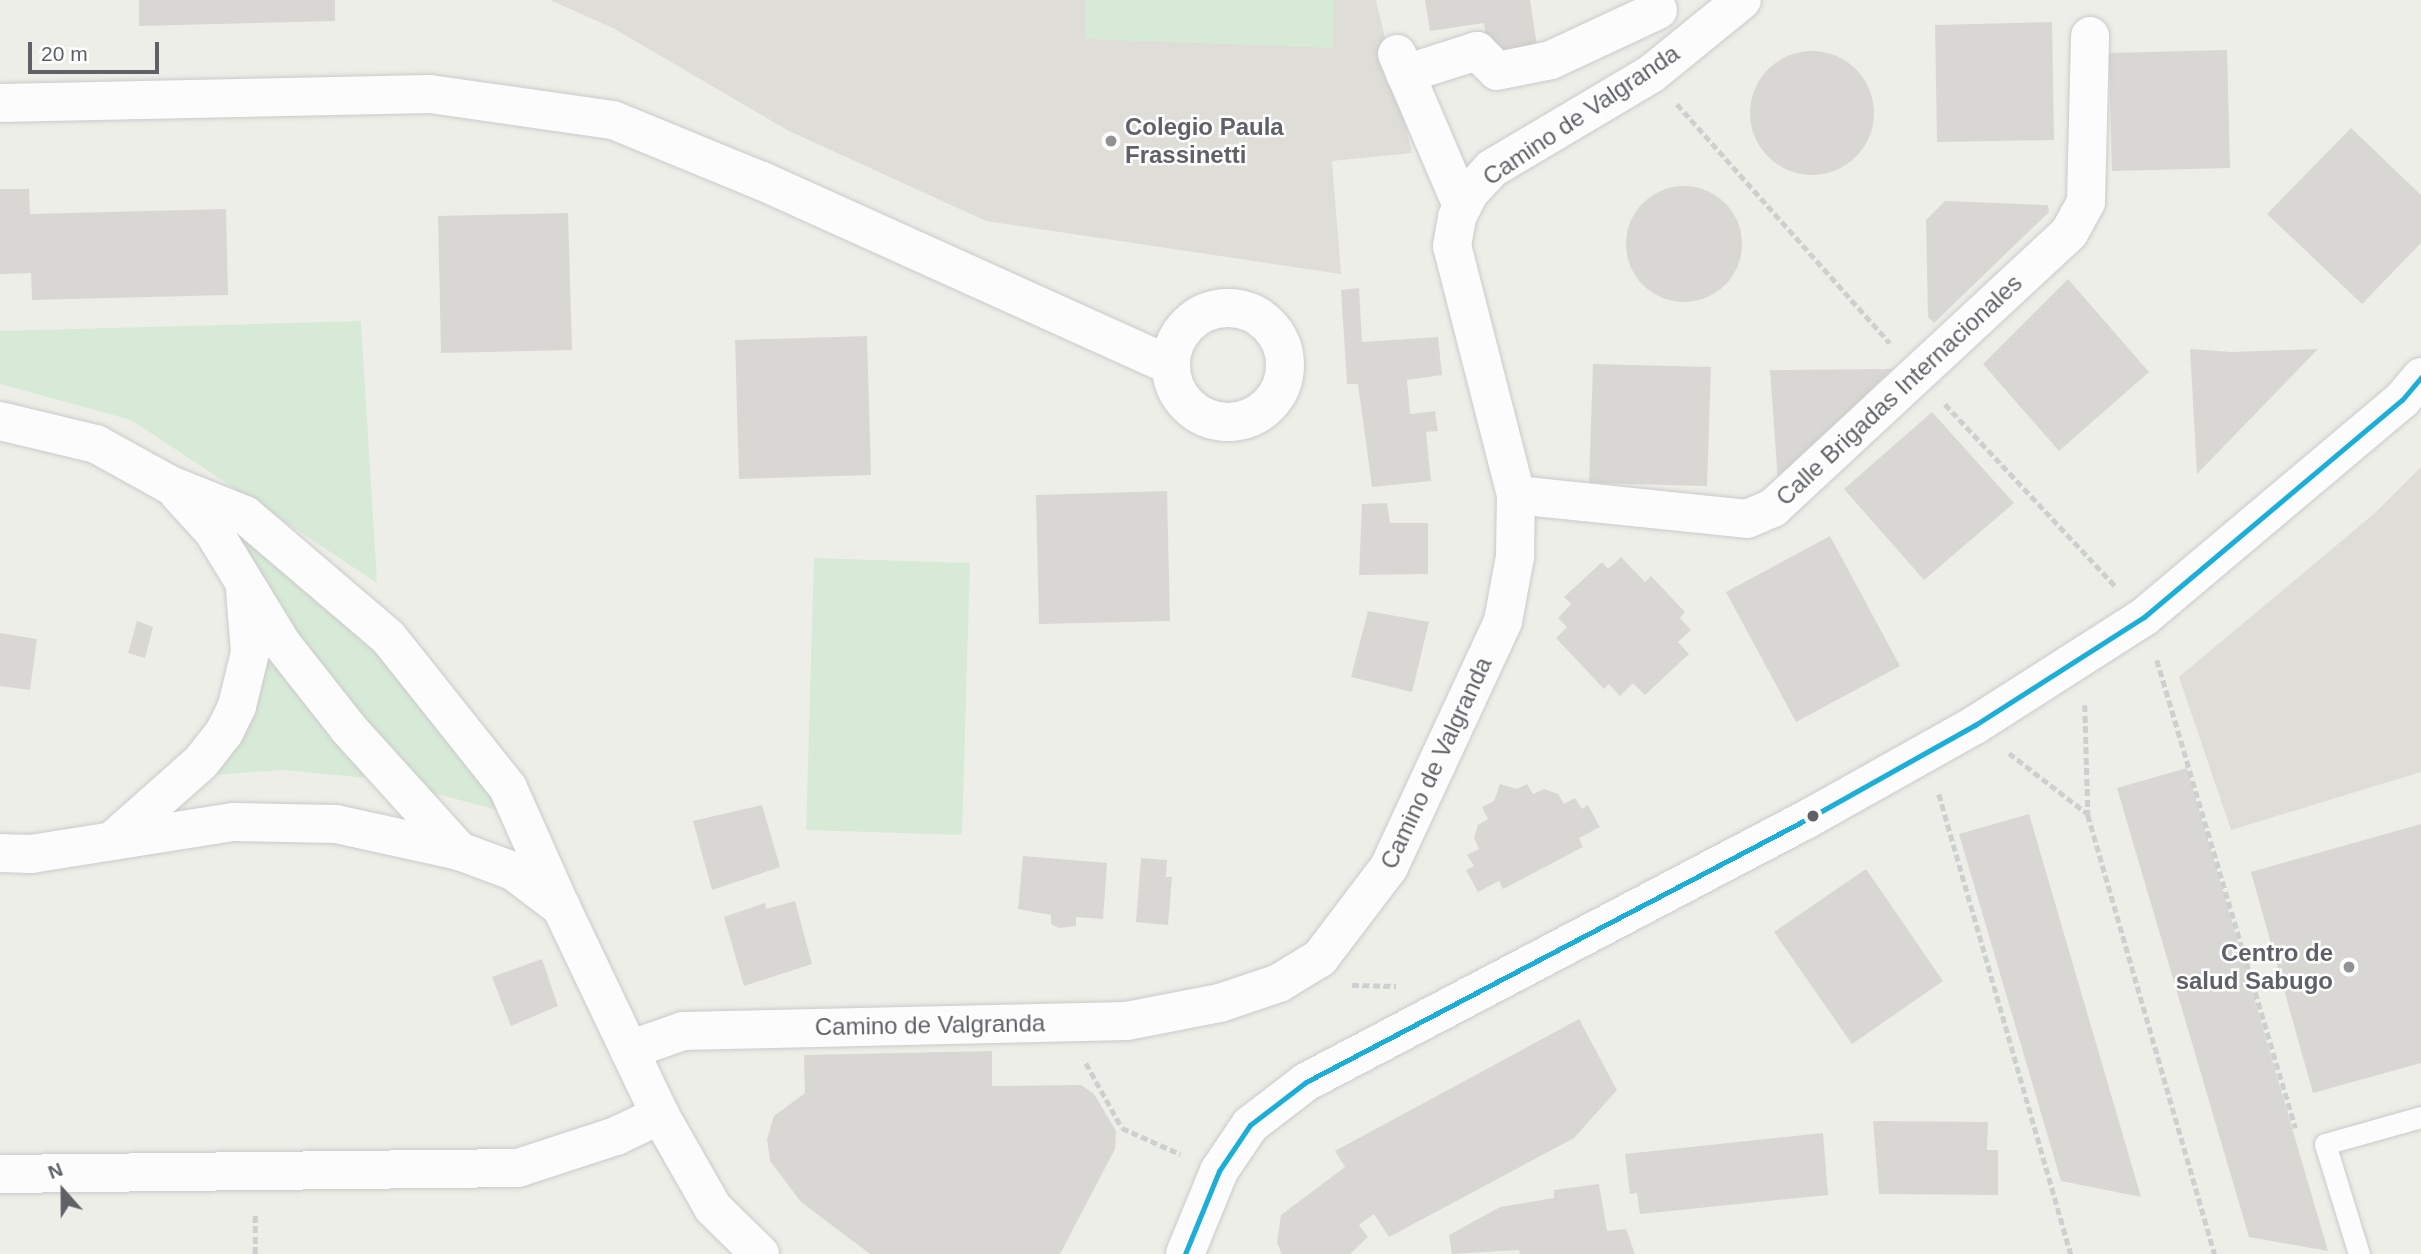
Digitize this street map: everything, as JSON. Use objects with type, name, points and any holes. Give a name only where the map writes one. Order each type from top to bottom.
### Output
[{"type":"street","name":"Camino de Valgranda","points":[[629,1049],[682,1031],[1127,1021],[1220,1003],[1279,983],[1320,958],[1389,867],[1503,621],[1514,557],[1516,495],[1452,246],[1462,206],[1491,169],[1651,74],[1742,0]]},
{"type":"street","points":[[1462,206],[1401,64],[1477,51],[1497,71],[1551,60],[1658,10]]},
{"type":"street","name":"Calle Brigadas Internacionales","points":[[1516,495],[1747,519],[1773,508],[2069,233],[2086,202],[2090,36]]},
{"type":"street","points":[[0,103],[430,94],[614,120],[762,181],[1170,365]]},
{"type":"street","points":[[1185,1254],[1219,1171],[1250,1125],[1306,1083],[1927,753],[2084,656],[2144,617],[2402,400],[2421,377]]},
{"type":"street","points":[[0,421],[96,444],[170,485],[245,515],[388,637],[508,788],[660,1115],[713,1208],[760,1254]]},
{"type":"street","points":[[170,485],[213,531],[282,644],[348,728],[459,851]]},
{"type":"street","points":[[112,841],[201,762],[224,733],[237,706],[250,653],[244,584]]},
{"type":"street","points":[[0,853],[31,854],[234,822],[336,824],[459,851],[513,871],[561,907]]},
{"type":"street","points":[[0,1174],[518,1168],[616,1136],[660,1115]]},
{"type":"lane","points":[[2359,1254],[2325,1144],[2421,1117]]},
{"type":"path","points":[[2144,617],[2298,1135]]},
{"type":"path","points":[[2084,656],[2088,815],[2215,1254]]},
{"type":"path","points":[[1975,725],[2088,815]]},
{"type":"path","points":[[1927,753],[2071,1254]]},
{"type":"path","points":[[1346,985],[1400,986]]},
{"type":"path","points":[[1078,1023],[1088,1073],[1122,1128],[1219,1171]]},
{"type":"shaded area","name":"Colegio Paula Frassinetti","points":[[550,0],[1376,0],[1412,153],[1332,161],[1341,274],[986,221],[787,130],[613,28]]},
{"type":"shaded area","points":[[2421,467],[2421,772],[2231,830],[2179,677],[2376,512]]},
{"type":"green space","points":[[1085,0],[1334,0],[1333,48],[1085,39]]},
{"type":"green space","points":[[361,321],[377,583],[131,420],[0,384],[0,331]]},
{"type":"green space","points":[[216,515],[298,577],[379,655],[441,723],[501,811],[422,790],[338,701]]},
{"type":"green space","points":[[814,558],[970,563],[962,835],[806,830]]},
{"type":"green space","points":[[262,644],[298,694],[366,778],[284,770],[210,775]]},
{"type":"building","points":[[139,0],[335,0],[335,21],[139,26]]},
{"type":"building","points":[[1425,0],[1530,0],[1537,46],[1488,54],[1484,23],[1430,31]]},
{"type":"building","points":[[2052,22],[2054,140],[1937,142],[1935,25]]},
{"type":"building","points":[[2227,50],[2230,168],[2112,171],[2109,53]]},
{"type":"building","points":[[1812,51],[1836,56],[1856,69],[1869,89],[1874,113],[1869,137],[1856,157],[1836,170],[1812,175],[1788,170],[1768,157],[1755,137],[1750,113],[1755,89],[1768,69],[1788,56]]},
{"type":"building","points":[[2351,128],[2421,195],[2421,243],[2362,304],[2267,214]]},
{"type":"building","points":[[1684,186],[1706,191],[1725,203],[1737,222],[1742,244],[1737,266],[1725,285],[1706,297],[1684,302],[1662,297],[1643,285],[1631,266],[1626,244],[1631,222],[1643,203],[1662,191]]},
{"type":"building","points":[[0,189],[29,189],[30,214],[226,209],[228,295],[32,300],[31,273],[0,274]]},
{"type":"building","points":[[1945,201],[2048,205],[2049,212],[1934,323],[1928,317],[1926,220]]},
{"type":"building","points":[[568,213],[572,350],[441,353],[438,216]]},
{"type":"building","points":[[2068,279],[2149,372],[2059,451],[1983,364]]},
{"type":"building","points":[[1359,288],[1362,342],[1438,337],[1442,375],[1407,380],[1410,414],[1435,411],[1438,431],[1426,432],[1431,481],[1372,487],[1358,384],[1347,384],[1341,290]]},
{"type":"building","points":[[867,336],[871,475],[739,479],[735,340]]},
{"type":"building","points":[[2190,349],[2232,352],[2318,349],[2197,474]]},
{"type":"building","points":[[1593,364],[1711,367],[1707,486],[1589,483]]},
{"type":"building","points":[[1892,369],[1778,482],[1770,370]]},
{"type":"building","points":[[1932,412],[2014,503],[1924,580],[1844,489]]},
{"type":"building","points":[[1167,491],[1170,621],[1039,624],[1036,495]]},
{"type":"building","points":[[1387,503],[1390,523],[1428,523],[1428,574],[1359,575],[1362,504]]},
{"type":"building","points":[[1830,536],[1900,666],[1796,722],[1726,592]]},
{"type":"building","points":[[1621,557],[1645,582],[1651,576],[1685,612],[1680,618],[1691,630],[1678,642],[1689,654],[1645,695],[1633,683],[1620,696],[1609,684],[1604,689],[1556,638],[1567,627],[1558,618],[1571,604],[1564,597],[1602,562],[1608,569]]},
{"type":"building","points":[[1368,611],[1429,622],[1412,692],[1351,677]]},
{"type":"building","points":[[137,621],[153,627],[145,658],[128,653]]},
{"type":"building","points":[[0,633],[37,639],[30,690],[0,686]]},
{"type":"building","points":[[2187,768],[2328,1251],[2249,1237],[2117,788]]},
{"type":"building","points":[[1500,784],[1517,789],[1527,784],[1533,794],[1544,789],[1558,794],[1564,804],[1575,798],[1582,809],[1588,805],[1600,827],[1579,838],[1583,847],[1503,889],[1499,881],[1478,892],[1466,870],[1474,866],[1467,855],[1479,849],[1474,838],[1478,825],[1488,819],[1482,807],[1494,801]]},
{"type":"building","points":[[762,805],[780,867],[712,890],[693,821]]},
{"type":"building","points":[[2029,814],[2141,1197],[2061,1181],[1959,834]]},
{"type":"building","name":"Centro de salud Sabugo","points":[[2421,824],[2421,1063],[2313,1093],[2251,872]]},
{"type":"building","points":[[1023,856],[1107,863],[1103,919],[1076,917],[1076,926],[1059,928],[1051,924],[1051,915],[1018,909]]},
{"type":"building","points":[[1141,858],[1167,860],[1166,877],[1172,877],[1168,925],[1136,922]]},
{"type":"building","points":[[1866,869],[1943,981],[1852,1044],[1774,932]]},
{"type":"building","points":[[795,901],[812,964],[744,986],[724,917],[765,903],[766,909]]},
{"type":"building","points":[[542,959],[558,1006],[511,1026],[492,977]]},
{"type":"building","points":[[1579,1019],[1617,1090],[1574,1138],[1389,1237],[1374,1214],[1359,1225],[1368,1237],[1350,1254],[1282,1254],[1277,1243],[1281,1215],[1345,1167],[1335,1151]]},
{"type":"building","points":[[992,1051],[992,1086],[1081,1085],[1094,1094],[1116,1131],[1115,1149],[1060,1254],[870,1254],[801,1202],[770,1161],[767,1139],[774,1116],[805,1093],[804,1055]]},
{"type":"building","points":[[1873,1121],[1988,1122],[1987,1150],[1998,1150],[1998,1195],[1879,1194]]},
{"type":"building","points":[[1823,1133],[1828,1195],[1640,1214],[1637,1193],[1630,1194],[1625,1154]]},
{"type":"building","points":[[1599,1184],[1607,1231],[1626,1229],[1635,1254],[1520,1254],[1519,1250],[1452,1254],[1449,1235],[1500,1207],[1554,1198],[1554,1190]]},
{"type":"transit line","points":[[1185,1254],[1219,1171],[1250,1125],[1306,1082],[1811,817],[1975,725],[2144,617],[2402,400],[2421,377]]},
{"type":"place","name":"Colegio Paula Frassinetti","points":[[1111,141]]},
{"type":"place","name":"Centro de salud Sabugo","points":[[2349,967]]}]
